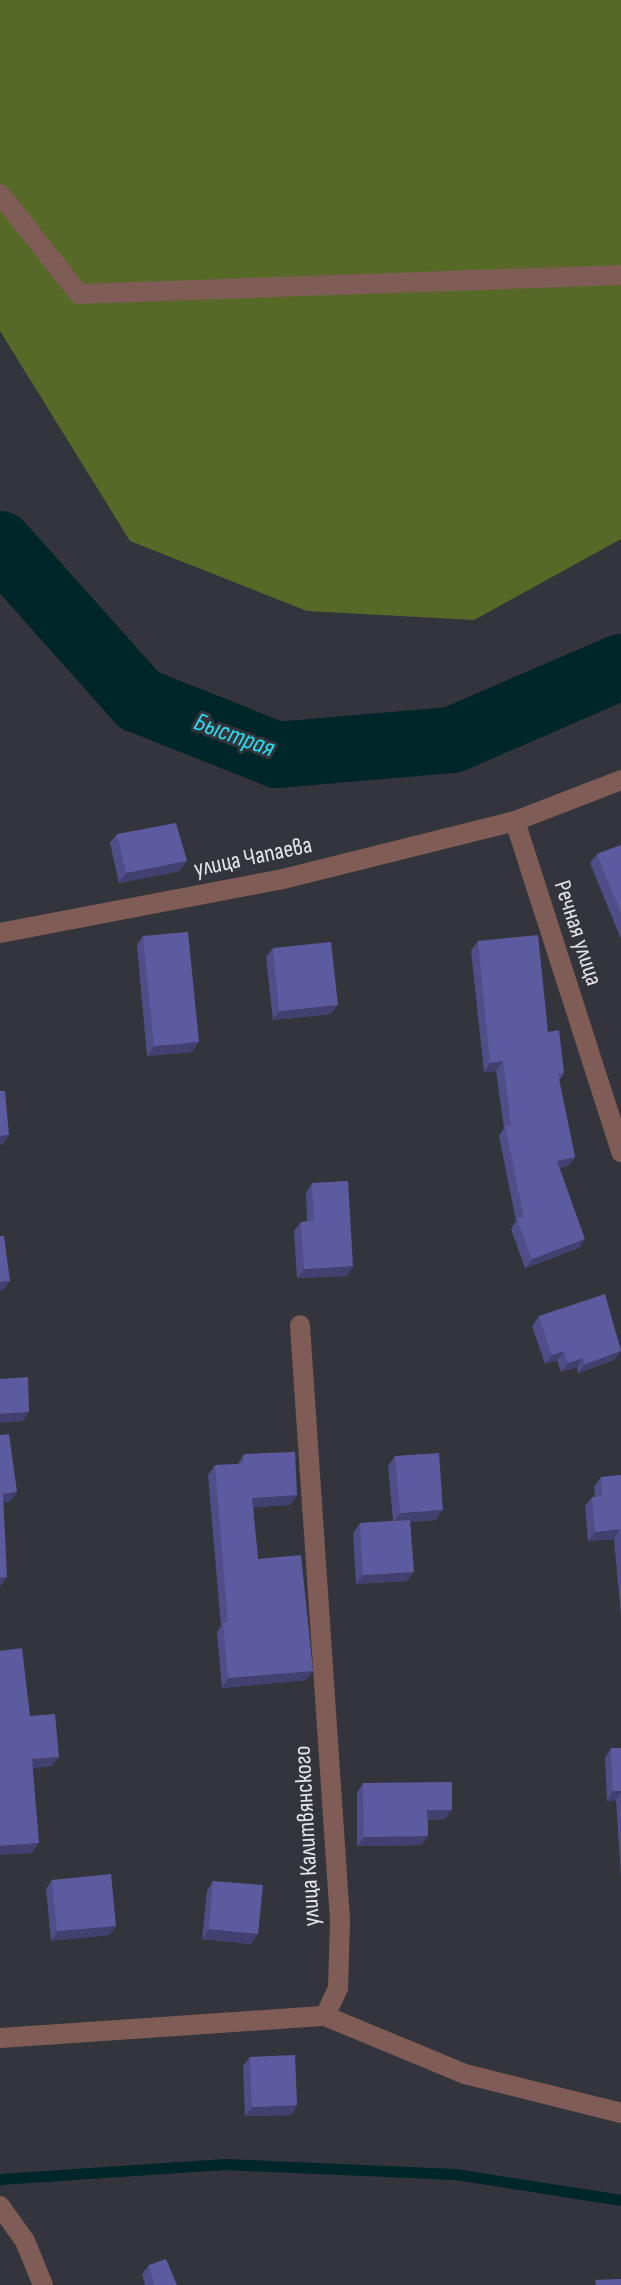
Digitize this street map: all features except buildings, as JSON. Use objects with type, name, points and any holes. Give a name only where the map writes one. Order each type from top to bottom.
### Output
[{"type":"street","points":[[0,194],[79,294],[621,275]]},
{"type":"street","name":"улица Чапаева","points":[[0,933],[279,880],[515,821],[621,780]]},
{"type":"street","name":"Речная улица","points":[[515,821],[621,1152]]},
{"type":"street","name":"улица Калитвянского","points":[[300,1325],[340,1920],[338,1988],[325,2016]]},
{"type":"street","points":[[0,2038],[325,2016],[465,2074],[621,2113]]},
{"type":"street","points":[[1,2210],[25,2241],[43,2285]]},
{"type":"street","points":[[0,2241],[25,2241]]},
{"type":"green space","points":[[0,0],[621,0],[621,539],[474,620],[307,611],[130,541],[0,331]]},
{"type":"waterway","name":"Быстрая","points":[[0,544],[139,700],[277,755],[452,740],[621,667]]},
{"type":"waterway","points":[[0,2179],[224,2164],[455,2174],[621,2200]]}]
